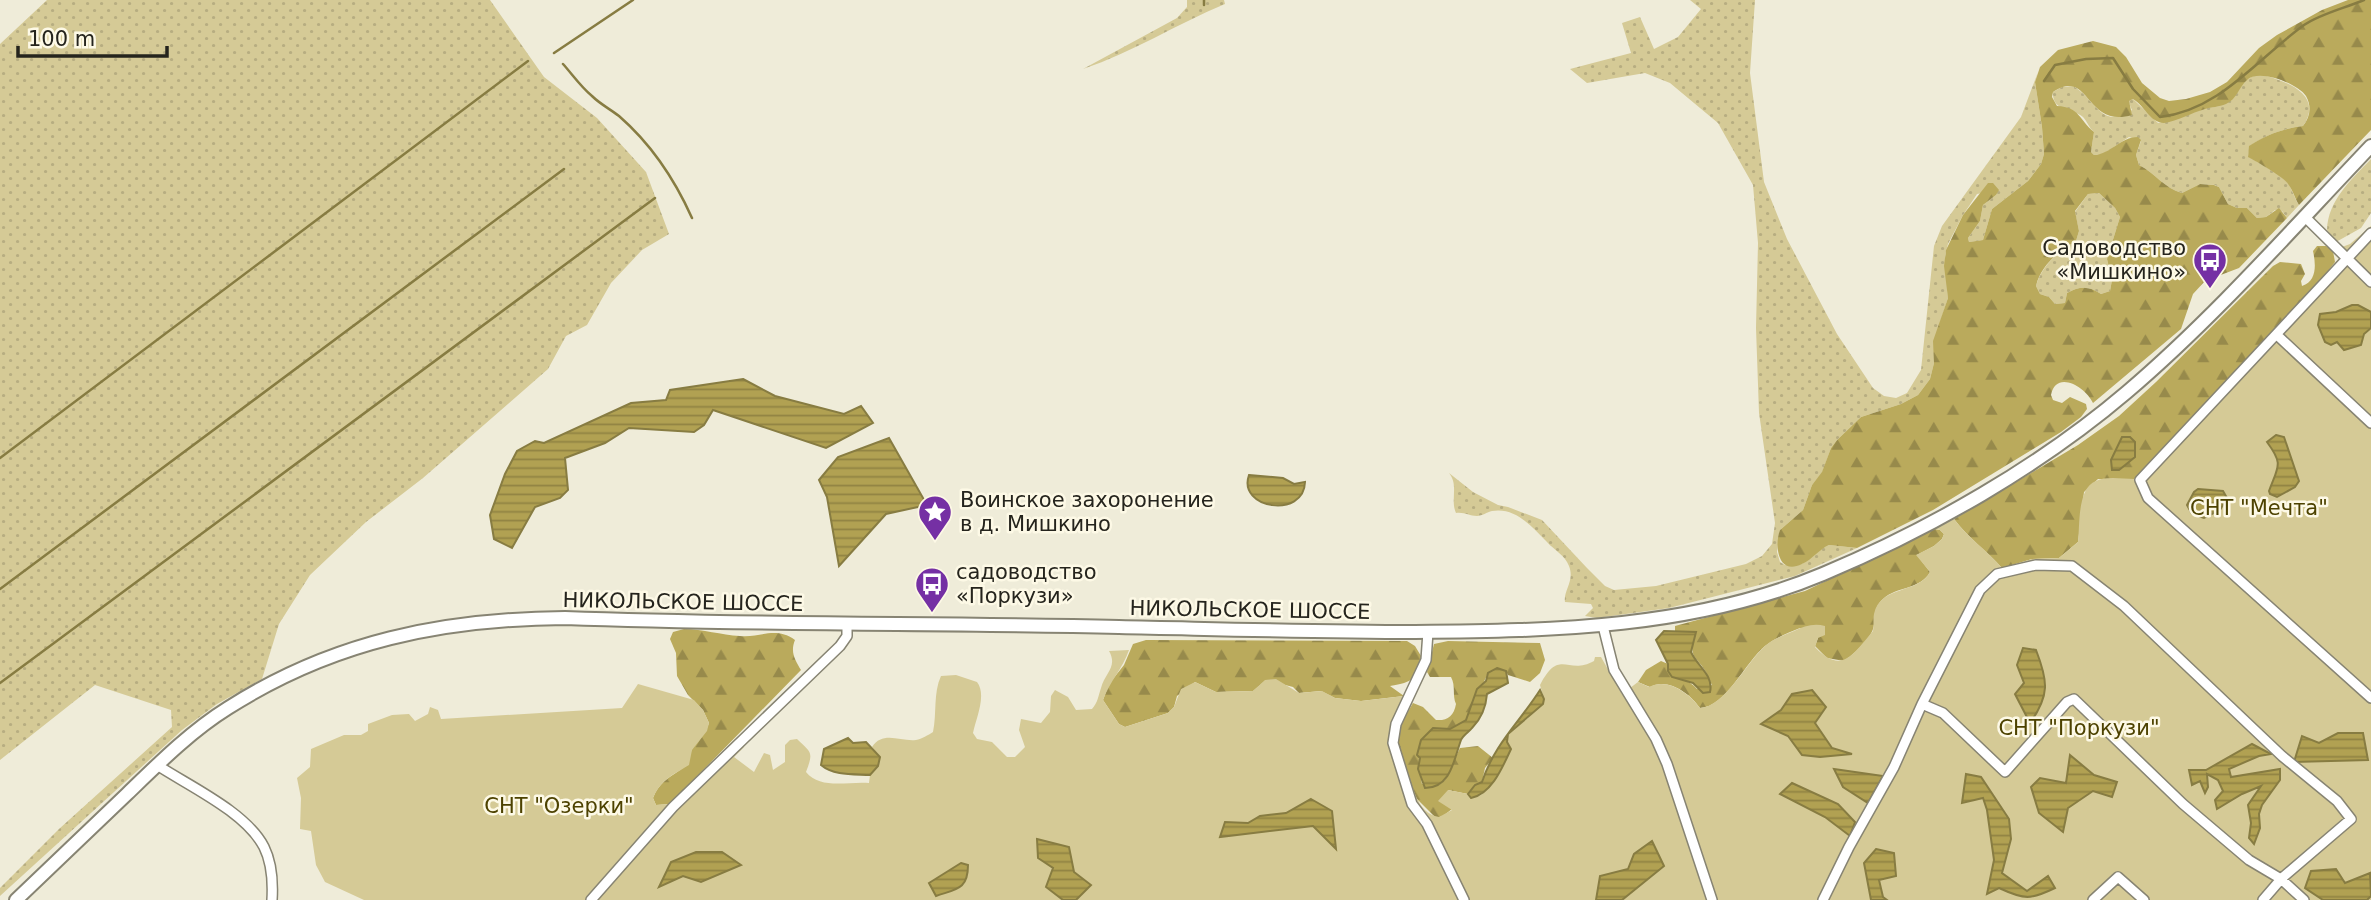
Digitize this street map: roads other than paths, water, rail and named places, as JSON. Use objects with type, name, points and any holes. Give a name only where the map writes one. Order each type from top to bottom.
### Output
[{"type":"main road","name":"НИКОЛЬСКОЕ ШОССЕ","points":[[16,900],[157,765],[227,708],[314,663],[407,633],[458,624],[522,618],[847,625],[1494,632],[1603,626],[1668,617],[1730,604],[1800,583],[1894,541],[1986,490],[2061,443],[2126,393],[2228,295],[2371,146]]},
{"type":"street","points":[[2304,216],[2371,282]]},
{"type":"street","points":[[2371,233],[2140,480],[2148,498],[2371,698]]},
{"type":"street","points":[[2277,335],[2371,423]]},
{"type":"street","points":[[1823,900],[1894,767],[1922,704],[1980,590],[1997,574],[2036,565],[2072,566],[2124,606],[2282,756],[2337,801],[2351,819],[2280,879],[2263,900]]},
{"type":"street","points":[[591,900],[673,807],[840,646],[847,636],[847,625]]},
{"type":"street","points":[[1603,626],[1614,670],[1656,739],[1667,764],[1712,900]]},
{"type":"street","points":[[1428,632],[1426,660],[1396,724],[1393,743],[1412,804],[1427,824],[1464,900]]},
{"type":"street","points":[[1922,704],[1943,713],[2005,772],[2067,702],[2074,699],[2192,812],[2249,860],[2280,879],[2304,900]]},
{"type":"street","points":[[157,765],[245,822],[264,847],[272,874],[272,900]]},
{"type":"street","points":[[2093,900],[2118,877],[2144,900]]},
{"type":"waterway","points":[[554,53],[633,0]]},
{"type":"waterway","points":[[1204,0],[1204,5]]},
{"type":"waterway","points":[[2044,81],[2055,65],[2086,59],[2113,58],[2133,89],[2160,117],[2181,112],[2220,94],[2310,21],[2364,0]]},
{"type":"waterway","points":[[0,458],[528,61]]},
{"type":"waterway","points":[[563,64],[598,102],[619,116],[641,138],[670,176],[692,218]]},
{"type":"waterway","points":[[0,589],[564,169]]},
{"type":"waterway","points":[[0,683],[655,198]]},
{"type":"place","name":"Садоводство «Мишкино»","points":[[2210,290]]},
{"type":"place","name":"Воинское захоронение в д. Мишкино","points":[[935,542]]},
{"type":"place","name":"садоводство «Поркузи»","points":[[932,614]]},
{"type":"park label","name":"СНТ \"Мечта\"","points":[[2259,508]]},
{"type":"park label","name":"СНТ \"Поркузи\"","points":[[2079,728]]},
{"type":"park label","name":"СНТ \"Озерки\"","points":[[559,806]]}]
